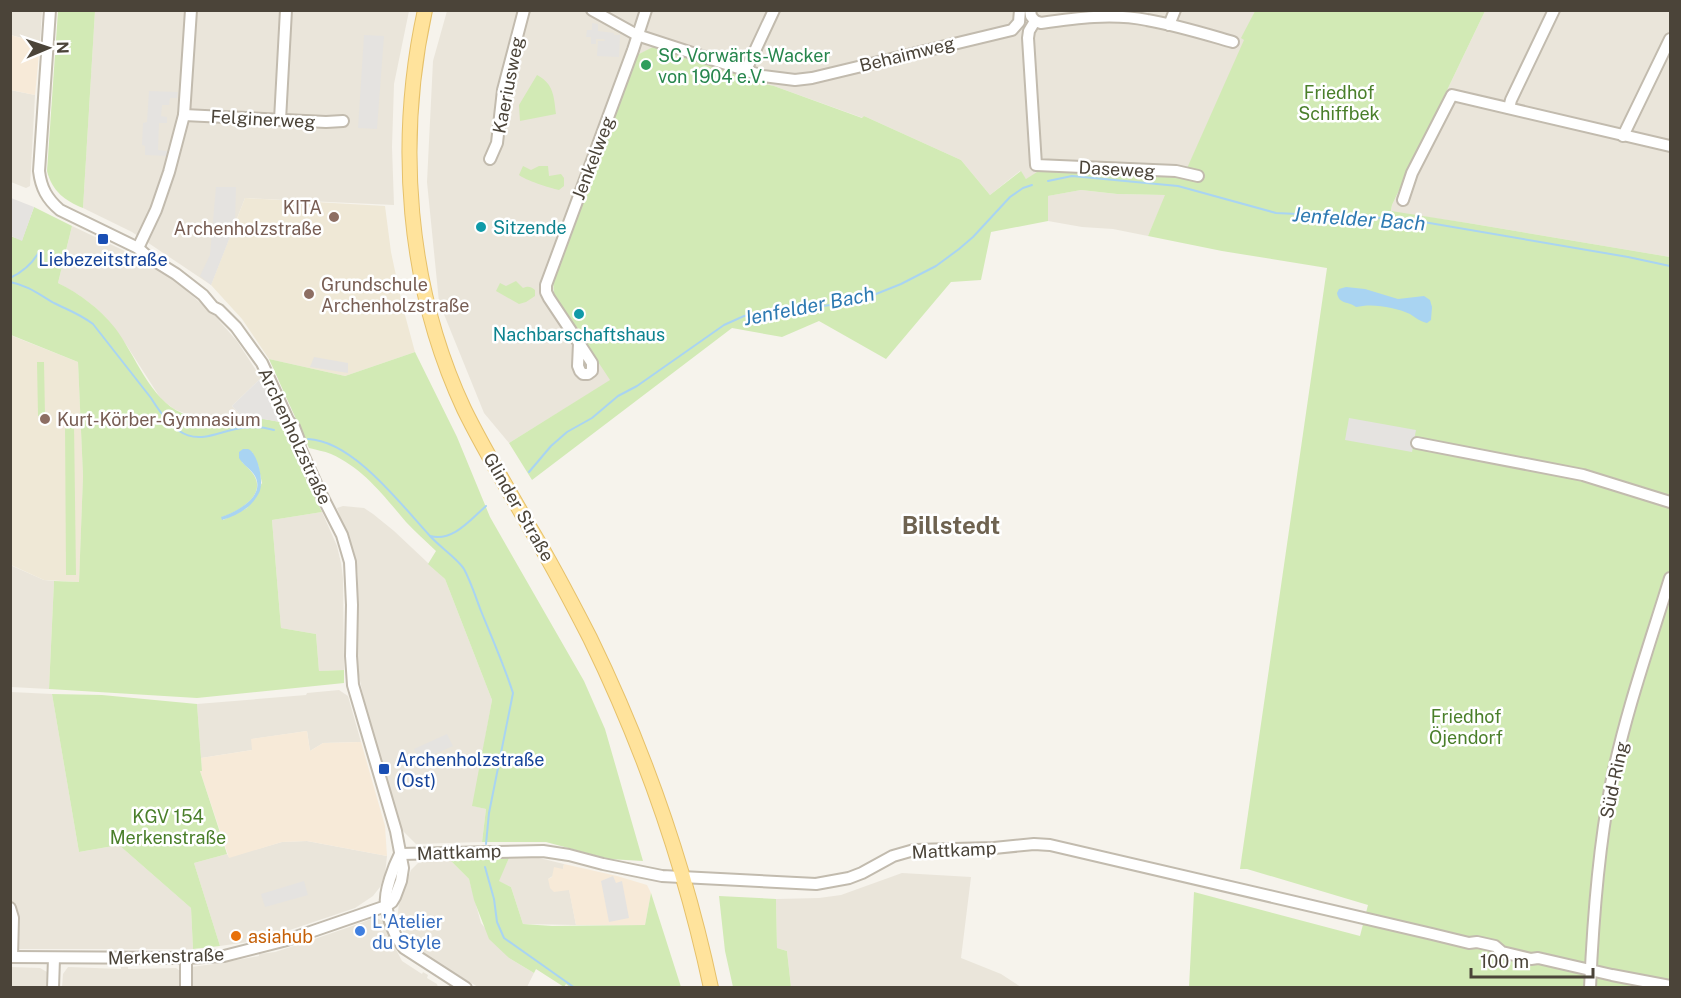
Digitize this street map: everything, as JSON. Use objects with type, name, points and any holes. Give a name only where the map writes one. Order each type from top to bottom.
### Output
[{"type":"main road","name":"Glinder Straße","points":[[425,10],[414,88],[410,166],[416,244],[430,312],[465,411],[572,602],[622,707],[657,796],[684,878],[711,987]]},
{"type":"street","name":"Archenholzstraße","points":[[50,10],[39,171],[41,185],[52,203],[60,210],[138,248],[176,273],[219,310],[252,347],[288,420],[294,427],[300,448],[342,535],[351,576],[353,685],[396,831],[403,868],[401,881],[392,902],[386,906]]},
{"type":"street","points":[[138,248],[156,210],[184,115],[191,10]]},
{"type":"street","points":[[280,120],[286,10]]},
{"type":"street","name":"Kaeriusweg","points":[[490,159],[497,143],[503,90],[524,10]]},
{"type":"street","points":[[592,10],[638,35],[746,70],[774,10]]},
{"type":"street","name":"Jenkelweg","points":[[579,343],[546,292],[546,285],[646,10]]},
{"type":"street","points":[[1030,10],[1035,21],[1041,23],[1083,17],[1146,19],[1233,42]]},
{"type":"street","points":[[1169,25],[1175,10]]},
{"type":"street","points":[[1509,108],[1554,10]]},
{"type":"street","name":"Behaimweg","points":[[746,70],[778,78],[795,80],[812,78],[1012,30],[1019,22],[1020,11]]},
{"type":"street","name":"Daseweg","points":[[1035,21],[1028,38],[1036,165],[1176,171],[1198,176]]},
{"type":"street","points":[[1623,136],[1671,39]]},
{"type":"street","points":[[1403,201],[1412,173],[1452,95],[1671,146]]},
{"type":"street","name":"Felginerweg","points":[[184,115],[343,121]]},
{"type":"street","points":[[1417,443],[1583,475],[1671,502]]},
{"type":"street","name":"Süd-Ring","points":[[1590,987],[1595,896],[1611,783],[1640,675],[1671,578]]},
{"type":"street","name":"Mattkamp","points":[[400,854],[543,851],[652,874],[684,878],[821,883],[849,878],[893,856],[914,850],[1042,844],[1469,943],[1478,942],[1495,946],[1502,952],[1671,986]]},
{"type":"street","points":[[386,906],[397,940],[404,948],[454,984],[466,987]]},
{"type":"street","name":"Merkenstraße","points":[[11,957],[186,958],[224,956],[278,943],[386,906]]},
{"type":"street","points":[[10,908],[13,918],[11,957]]},
{"type":"street","points":[[53,987],[54,958]]},
{"type":"street","points":[[186,958],[186,987]]},
{"type":"shaded area","points":[[10,11],[42,11],[40,43],[11,35]]},
{"type":"shaded area","points":[[95,11],[409,11],[394,84],[392,147],[394,205],[245,198],[211,285],[132,232],[83,208]]},
{"type":"shaded area","points":[[447,11],[1255,11],[1242,38],[1245,40],[1184,176],[1026,179],[1020,171],[990,195],[961,160],[864,116],[863,118],[774,86],[653,48],[637,55],[553,281],[554,295],[611,380],[509,443],[484,413],[439,302],[427,182],[433,61]]},
{"type":"shaded area","points":[[1485,11],[1670,11],[1670,257],[1391,212],[1392,205]]},
{"type":"shaded area","points":[[592,23],[598,24],[598,31],[620,35],[619,57],[597,56],[598,41],[605,41],[596,39],[596,44],[591,44],[591,37],[586,37],[587,30],[592,30]]},
{"type":"shaded area","points":[[10,35],[40,43],[35,95],[11,90]]},
{"type":"shaded area","points":[[364,35],[384,36],[377,129],[358,128]]},
{"type":"shaded area","points":[[10,90],[35,95],[30,186],[26,188],[11,182]]},
{"type":"shaded area","points":[[149,91],[178,92],[177,98],[170,98],[169,105],[162,105],[161,116],[167,117],[167,123],[159,123],[158,150],[167,151],[167,156],[145,155],[145,146],[142,145],[143,123],[147,122]]},
{"type":"shaded area","points":[[216,187],[236,187],[235,224],[211,285],[200,276],[210,255]]},
{"type":"shaded area","points":[[1081,190],[1117,194],[1166,195],[1148,236],[1048,221],[1048,196]]},
{"type":"shaded area","points":[[11,198],[34,207],[22,241],[11,236]]},
{"type":"shaded area","name":"Grundschule Archenholzstraße","points":[[245,198],[385,206],[391,252],[415,352],[345,376],[269,359],[242,319],[211,285]]},
{"type":"shaded area","points":[[72,226],[148,262],[178,283],[215,316],[237,341],[261,378],[232,406],[245,419],[202,418],[189,415],[174,409],[161,399],[106,318],[79,295],[58,283]]},
{"type":"shaded area","name":"Kurt-Körber-Gymnasium","points":[[10,335],[78,362],[83,476],[79,582],[44,580],[11,565]]},
{"type":"shaded area","points":[[314,357],[348,363],[348,373],[310,367]]},
{"type":"shaded area","points":[[261,378],[281,422],[256,418],[245,419],[232,406]]},
{"type":"shaded area","points":[[1349,418],[1416,430],[1412,452],[1345,440]]},
{"type":"shaded area","points":[[343,506],[364,508],[373,514],[445,579],[492,700],[473,806],[486,809],[482,842],[416,844],[402,830],[359,676],[357,656],[358,575],[356,559],[337,508]]},
{"type":"shaded area","points":[[322,512],[337,546],[341,563],[344,670],[319,671],[316,634],[281,628],[272,520]]},
{"type":"shaded area","points":[[10,565],[44,580],[54,581],[49,689],[11,687]]},
{"type":"shaded area","points":[[339,690],[348,696],[361,742],[323,743],[310,751],[307,731],[252,739],[252,750],[201,758],[197,704]]},
{"type":"shaded area","points":[[11,692],[52,694],[79,852],[119,845],[191,908],[193,949],[11,949]]},
{"type":"shaded area","points":[[307,731],[310,751],[323,743],[361,742],[385,826],[387,856],[307,841],[282,842],[229,858],[200,771],[202,770],[201,758],[252,750],[251,739]]},
{"type":"shaded area","points":[[447,734],[453,746],[419,761],[414,749]]},
{"type":"shaded area","points":[[307,841],[387,856],[385,874],[380,887],[373,896],[355,908],[278,934],[220,946],[194,863],[227,854],[229,857],[282,842]]},
{"type":"shaded area","points":[[535,857],[564,864],[563,869],[548,879],[569,889],[576,925],[523,924],[511,887],[498,881],[509,858]]},
{"type":"shaded area","points":[[451,861],[469,879],[481,923],[509,958],[534,973],[527,987],[478,987],[418,951],[404,935],[398,913],[399,902],[411,870],[419,862]]},
{"type":"shaded area","points":[[564,864],[647,885],[651,893],[645,925],[576,925],[569,890],[554,892],[550,888],[548,879],[552,877],[554,867],[563,869]]},
{"type":"shaded area","points":[[902,873],[971,877],[961,958],[1001,974],[1021,987],[791,987],[787,951],[777,948],[776,899],[841,895]]},
{"type":"shaded area","points":[[613,876],[616,883],[622,881],[629,918],[609,922],[601,881]]},
{"type":"shaded area","points":[[304,881],[308,895],[265,907],[261,894]]},
{"type":"shaded area","points":[[375,917],[386,923],[388,934],[402,961],[422,974],[423,972],[428,975],[427,978],[438,987],[192,987],[191,967],[275,952]]},
{"type":"shaded area","points":[[11,967],[40,968],[47,972],[46,987],[11,987]]},
{"type":"shaded area","points":[[68,967],[176,968],[180,971],[180,987],[62,987],[63,974]]},
{"type":"green space","points":[[58,11],[95,11],[83,208],[70,202],[56,190],[47,171]]},
{"type":"green space","name":"Friedhof Öjendorf","points":[[1255,11],[1485,11],[1391,211],[1670,257],[1670,987],[1189,987],[1194,892],[1360,936],[1368,905],[1247,869],[1240,869],[1327,268],[1148,236],[1165,195],[1117,194],[1081,190],[1048,196],[1048,221],[991,232],[981,280],[951,282],[886,359],[819,321],[782,337],[732,328],[532,480],[509,443],[610,380],[554,295],[553,281],[637,55],[653,47],[774,86],[862,118],[864,116],[961,160],[990,195],[1021,171],[1026,179],[1045,167],[1184,175],[1244,40],[1241,38]]},
{"type":"green space","points":[[537,75],[550,87],[556,114],[520,121],[519,105]]},
{"type":"green space","points":[[523,166],[531,170],[539,166],[548,166],[549,176],[561,174],[564,178],[564,186],[559,190],[527,179],[519,175]]},
{"type":"green space","points":[[34,207],[72,226],[58,283],[89,302],[109,321],[152,387],[171,407],[182,413],[203,418],[243,420],[257,418],[281,422],[322,512],[272,520],[281,628],[316,634],[319,671],[344,670],[344,683],[197,698],[49,689],[54,581],[79,582],[83,476],[78,362],[11,335],[10,236],[22,240]],"holes":[[[252,452],[262,483],[247,508],[223,520],[222,517],[248,503],[256,491],[255,477],[242,462]]]},
{"type":"green space","points":[[516,281],[523,288],[529,287],[535,290],[535,296],[519,304],[496,291],[500,283],[506,286]]},
{"type":"green space","points":[[415,352],[457,437],[490,517],[584,681],[605,729],[643,861],[609,859],[546,842],[482,842],[486,809],[472,806],[492,700],[445,579],[428,564],[436,551],[409,526],[363,475],[331,454],[309,448],[269,359],[345,376]]},
{"type":"green space","points":[[37,362],[44,362],[45,416],[38,416]]},
{"type":"green space","points":[[65,422],[74,422],[76,575],[66,575]]},
{"type":"green space","name":"KGV 154 Merkenstraße","points":[[52,694],[102,695],[197,704],[202,771],[200,771],[227,854],[194,863],[220,946],[193,949],[191,908],[119,845],[79,852]]},
{"type":"green space","points":[[509,858],[499,881],[511,887],[523,924],[645,925],[651,893],[681,987],[571,988],[566,984],[564,987],[536,969],[534,973],[509,958],[489,939],[474,900],[469,879],[451,861]]},
{"type":"green space","points":[[719,896],[776,899],[777,948],[787,951],[791,987],[733,987],[725,951]]},
{"type":"water","points":[[1346,287],[1365,289],[1398,299],[1424,296],[1430,300],[1431,320],[1427,323],[1410,314],[1383,306],[1356,307],[1338,297],[1339,289]]},
{"type":"water","points":[[243,449],[250,450],[257,460],[261,478],[259,493],[248,507],[222,520],[221,517],[248,503],[256,491],[255,476],[239,458],[239,452]]},
{"type":"waterway","name":"Jenfelder Bach","points":[[1048,181],[1072,176],[1178,186],[1276,213],[1406,219],[1670,266]]},
{"type":"waterway","name":"Jenfelder Bach","points":[[529,472],[551,446],[567,432],[592,418],[618,396],[637,386],[724,325],[744,316],[831,305],[866,298],[901,284],[936,266],[959,249],[1010,197],[1032,185]]},
{"type":"waterway","points":[[10,278],[27,267],[39,252]]},
{"type":"waterway","points":[[10,282],[28,288],[93,324],[167,420],[181,432],[195,437],[254,427],[274,430]]},
{"type":"waterway","points":[[308,439],[343,451],[376,477],[435,541],[458,561],[469,579],[513,693],[489,813],[486,844]]},
{"type":"waterway","name":"Jenfelder Bach","points":[[430,536],[438,537],[454,533],[486,506]]},
{"type":"waterway","points":[[485,867],[494,899],[497,922],[504,938],[575,988]]},
{"type":"place","name":"SC Vorwärts-Wacker von 1904 e.V.","points":[[646,65]]},
{"type":"place","name":"KITA Archenholzstraße","points":[[334,217]]},
{"type":"place","name":"Sitzende","points":[[481,227]]},
{"type":"place","name":"Liebezeitstraße","points":[[103,239]]},
{"type":"place","name":"Grundschule Archenholzstraße","points":[[309,294]]},
{"type":"place","name":"Nachbarschaftshaus","points":[[579,314]]},
{"type":"place","name":"Kurt-Körber-Gymnasium","points":[[45,419]]},
{"type":"place","name":"Archenholzstraße (Ost)","points":[[384,769]]},
{"type":"place","name":"L'Atelier du Style","points":[[360,931]]},
{"type":"place","name":"asiahub","points":[[236,936]]},
{"type":"district","name":"Billstedt","points":[[951,525]]},
{"type":"park label","name":"Friedhof Schiffbek","points":[[1339,102]]}]
